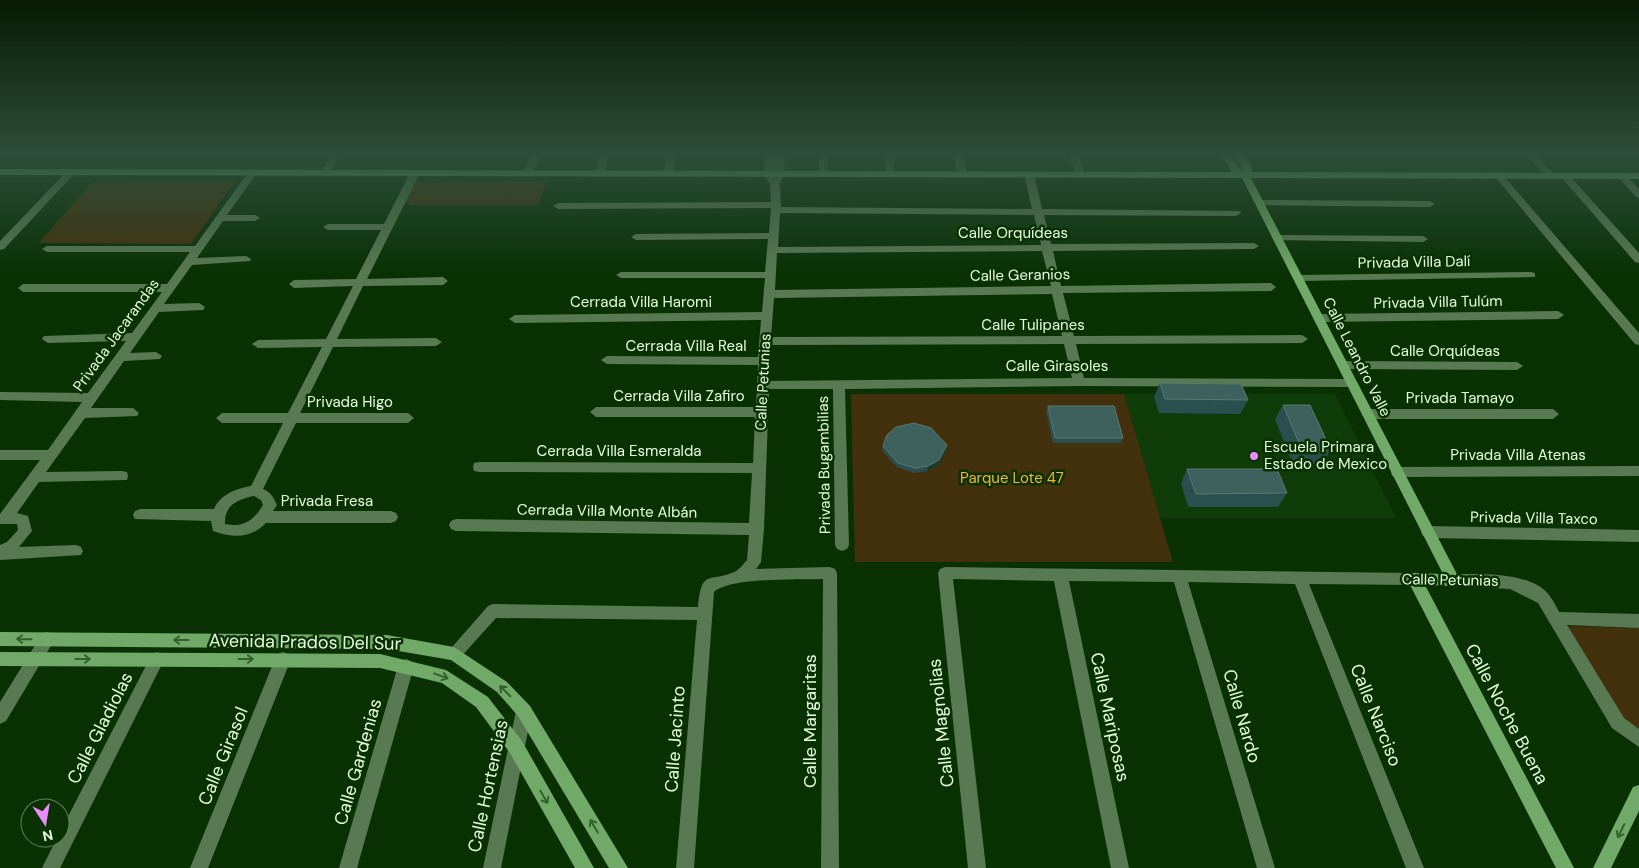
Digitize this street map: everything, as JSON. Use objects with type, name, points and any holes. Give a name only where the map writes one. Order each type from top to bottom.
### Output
[{"type":"main road","name":"Calle Leandro Valle","points":[[1254,193],[1453,580]]},
{"type":"main road","name":"Calle Petunias","points":[[1414,579],[1453,580]]},
{"type":"main road","name":"Calle Noche Buena","points":[[1414,579],[1565,868]]},
{"type":"main road","name":"Avenida Prados Del Sur","points":[[0,638],[387,642],[454,654],[502,687],[524,711],[619,868]]},
{"type":"main road","name":"Avenida Prados Del Sur","points":[[0,659],[380,661],[446,677],[482,702],[516,747],[585,868]]},
{"type":"main road","points":[[1602,868],[1639,794]]},
{"type":"street","points":[[0,247],[52,193]]},
{"type":"street","name":"Privada Jacarandas","points":[[4,519],[238,193]]},
{"type":"street","points":[[255,491],[404,193]]},
{"type":"street","name":"Calle Petunias","points":[[742,576],[754,562],[757,529],[765,341],[776,207],[775,193]]},
{"type":"street","points":[[1033,193],[1079,382]]},
{"type":"street","points":[[1513,193],[1639,341]]},
{"type":"street","points":[[1580,193],[1639,260]]},
{"type":"street","points":[[1260,203],[1430,204]]},
{"type":"street","points":[[558,206],[1236,213]]},
{"type":"street","points":[[219,218],[255,218]]},
{"type":"street","points":[[328,227],[387,227]]},
{"type":"street","points":[[636,237],[774,236]]},
{"type":"street","points":[[1277,238],[1423,239]]},
{"type":"street","name":"Calle Orquídeas","points":[[772,250],[1254,246]]},
{"type":"street","points":[[47,249],[197,249]]},
{"type":"street","points":[[188,262],[246,259]]},
{"type":"street","points":[[621,275],[770,275]]},
{"type":"street","name":"Privada Villa Dalí","points":[[1298,278],[1531,275]]},
{"type":"street","points":[[294,284],[443,281]]},
{"type":"street","name":"Calle Geranios","points":[[769,294],[1271,287]]},
{"type":"street","points":[[23,288],[170,288]]},
{"type":"street","points":[[155,308],[198,307]]},
{"type":"street","name":"Privada Villa Tulúm","points":[[1319,318],[1558,315]]},
{"type":"street","name":"Cerrada Villa Haromi","points":[[515,318],[767,316]]},
{"type":"street","points":[[48,339],[135,337]]},
{"type":"street","name":"Calle Tulipanes","points":[[765,341],[1302,339]]},
{"type":"street","points":[[258,344],[436,342]]},
{"type":"street","points":[[120,357],[156,356]]},
{"type":"street","name":"Cerrada Villa Real","points":[[607,360],[764,361]]},
{"type":"street","name":"Calle Orquídeas","points":[[1343,365],[1518,366]]},
{"type":"street","name":"Calle Girasoles","points":[[763,384],[1352,383]]},
{"type":"street","name":"Privada Bugambilias","points":[[839,384],[842,545]]},
{"type":"street","points":[[0,396],[91,398]]},
{"type":"street","name":"Cerrada Villa Zafiro","points":[[596,412],[762,412]]},
{"type":"street","points":[[80,413],[133,413]]},
{"type":"street","name":"Privada Tamayo","points":[[1368,414],[1553,414]]},
{"type":"street","name":"Privada Higo","points":[[222,418],[408,418]]},
{"type":"street","points":[[0,455],[50,455]]},
{"type":"street","name":"Cerrada Villa Esmeralda","points":[[479,466],[760,468]]},
{"type":"street","name":"Privada Villa Atenas","points":[[1398,472],[1639,471]]},
{"type":"street","points":[[35,477],[122,476]]},
{"type":"street","points":[[255,491],[266,496],[270,505],[264,517],[249,528],[231,532],[218,527],[216,515],[222,506],[232,498],[243,493],[255,491]]},
{"type":"street","points":[[140,515],[216,515]]},
{"type":"street","name":"Privada Fresa","points":[[264,517],[391,517]]},
{"type":"street","name":"Privada Jacarandas","points":[[0,552],[12,546],[25,531],[23,520],[4,519]]},
{"type":"street","name":"Cerrada Villa Monte Albán","points":[[456,525],[757,529]]},
{"type":"street","name":"Privada Villa Taxco","points":[[1428,532],[1639,536]]},
{"type":"street","points":[[0,552],[76,551]]},
{"type":"street","name":"Calle Margaritas","points":[[742,576],[830,573],[830,868]]},
{"type":"street","name":"Calle Magnolias","points":[[977,868],[945,573],[1060,574]]},
{"type":"street","name":"Calle Petunias","points":[[1060,574],[1414,579]]},
{"type":"street","name":"Calle Mariposas","points":[[1060,574],[1120,868]]},
{"type":"street","points":[[454,654],[493,612],[705,614],[707,589],[715,582],[742,576]]},
{"type":"street","name":"Calle Nardo","points":[[1179,576],[1266,868]]},
{"type":"street","name":"Calle Narciso","points":[[1300,578],[1415,868]]},
{"type":"street","name":"Calle Petunias","points":[[1453,580],[1510,581],[1526,586],[1543,598],[1618,723],[1639,739]]},
{"type":"street","name":"Calle Jacinto","points":[[685,868],[705,614]]},
{"type":"street","points":[[1556,618],[1639,621]]},
{"type":"street","points":[[0,716],[47,639]]},
{"type":"street","name":"Calle Gladiolas","points":[[51,868],[157,659]]},
{"type":"street","name":"Calle Girasol","points":[[199,868],[283,659]]},
{"type":"street","name":"Calle Gardenias","points":[[348,868],[406,666]]},
{"type":"street","name":"Calle Hortensias","points":[[492,868],[524,711]]},
{"type":"shaded area","name":"Escuela Primara Estado de Mexico","points":[[1124,394],[1335,394],[1396,518],[1160,518]]},
{"type":"green space","points":[[83,193],[227,193],[191,244],[39,243]]},
{"type":"green space","points":[[411,193],[543,193],[538,205],[410,205],[406,202]]},
{"type":"green space","name":"Parque Lote 47","points":[[851,394],[1124,394],[1173,562],[855,562]]},
{"type":"green space","points":[[1566,626],[1639,628],[1639,729],[1616,715]]},
{"type":"building","points":[[1160,383],[1241,384],[1248,400],[1165,399]]},
{"type":"building","points":[[1283,405],[1310,405],[1331,450],[1302,450]]},
{"type":"building","points":[[1048,406],[1114,406],[1123,438],[1055,438]]},
{"type":"building","points":[[914,423],[931,428],[947,445],[939,460],[928,466],[915,468],[898,463],[883,446],[887,435],[896,427]]},
{"type":"building","points":[[1187,469],[1277,469],[1287,493],[1196,494]]},
{"type":"place","name":"Escuela Primara Estado de Mexico","points":[[1254,456]]}]
